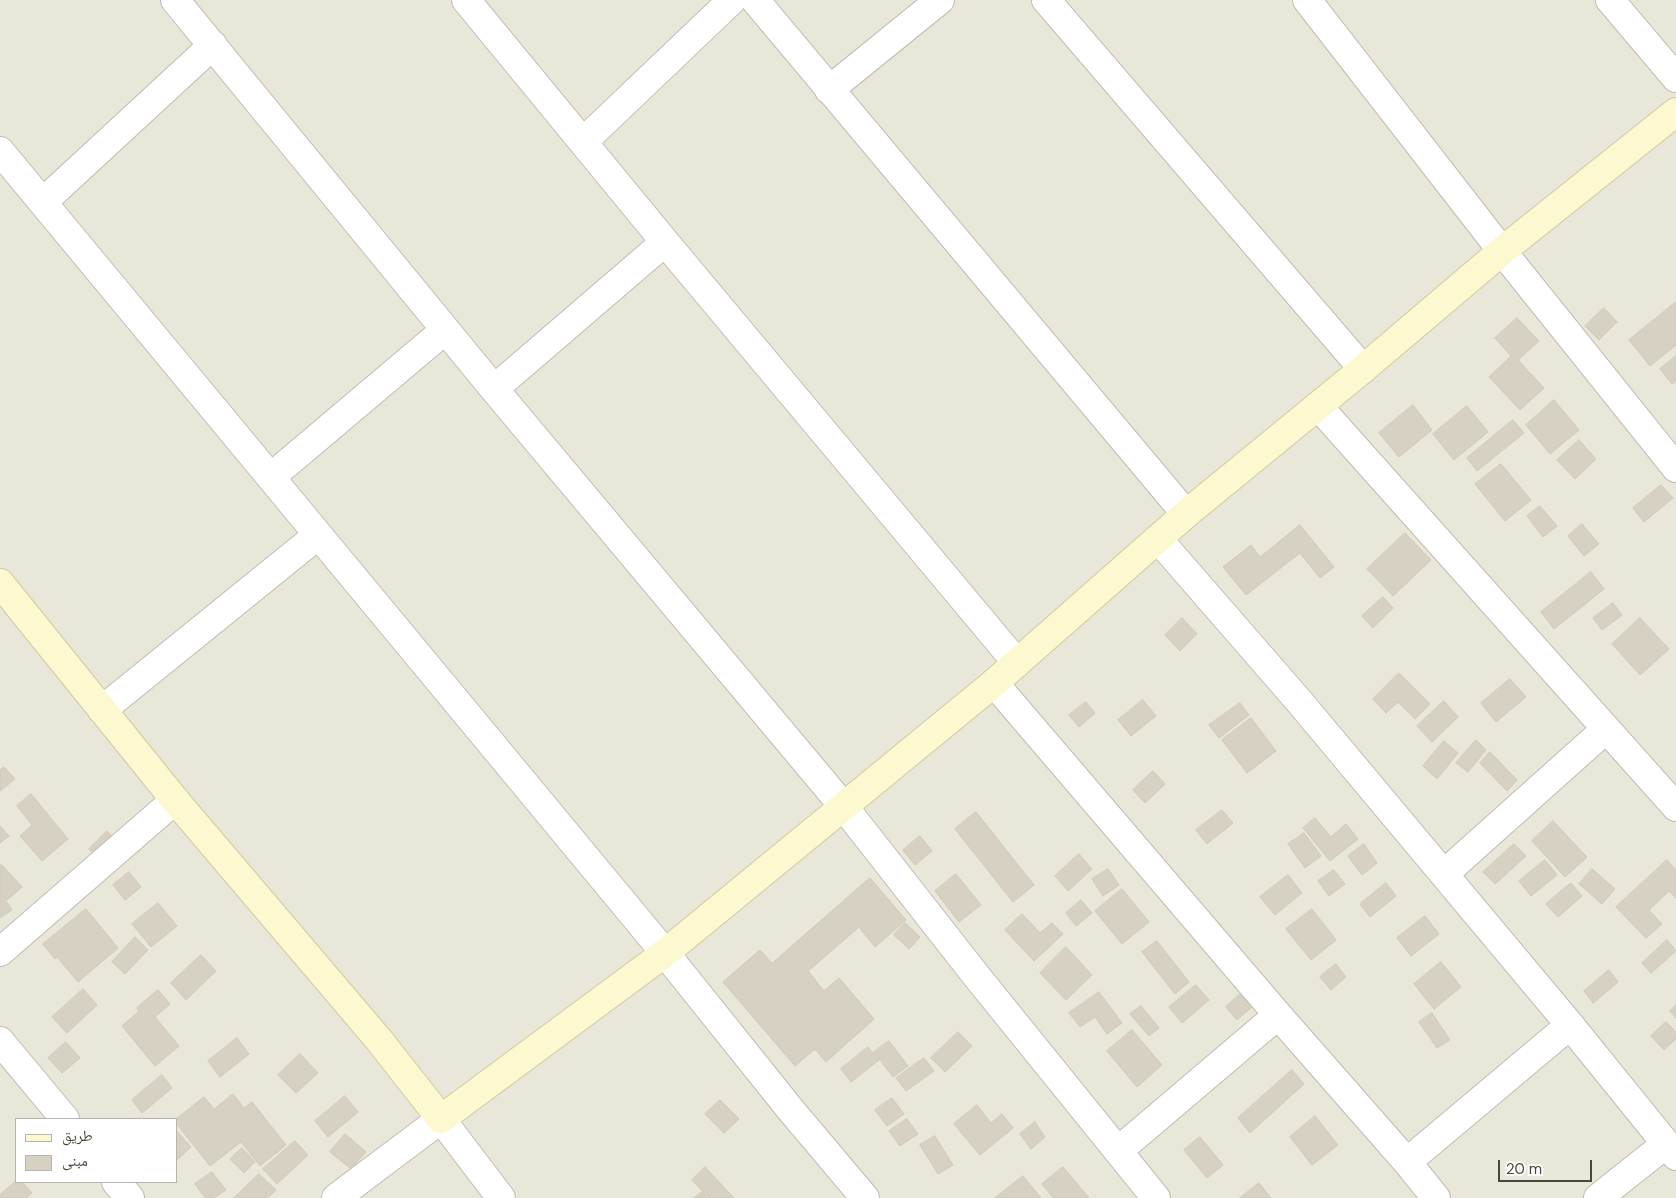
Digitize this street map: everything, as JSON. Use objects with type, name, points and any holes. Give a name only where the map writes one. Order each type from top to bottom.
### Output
[{"type":"street","points":[[175,0],[445,330],[844,806],[978,978],[1156,1198]]},
{"type":"street","points":[[466,0],[665,242],[1017,663]]},
{"type":"street","points":[[584,142],[732,0]]},
{"type":"street","points":[[755,0],[1186,514]]},
{"type":"street","points":[[830,90],[940,0]]},
{"type":"street","points":[[1046,0],[1363,369]]},
{"type":"street","points":[[1307,0],[1502,251],[1676,468]]},
{"type":"street","points":[[1610,0],[1676,78]]},
{"type":"street","points":[[43,202],[213,45]]},
{"type":"street","points":[[336,1198],[359,1179],[665,953],[994,683],[1186,514],[1363,369],[1502,251],[1676,112]]},
{"type":"street","points":[[0,151],[665,953],[790,1109],[865,1198]]},
{"type":"street","points":[[494,389],[665,242]]},
{"type":"street","points":[[271,477],[445,330]]},
{"type":"street","points":[[1318,406],[1676,807]]},
{"type":"street","points":[[102,710],[318,535]]},
{"type":"street","points":[[1158,539],[1298,700],[1570,1024],[1671,1150],[1598,1198]]},
{"type":"street","points":[[0,583],[175,800],[378,1040],[441,1119],[500,1198]]},
{"type":"street","points":[[994,683],[1436,1198]]},
{"type":"street","points":[[1444,874],[1606,729]]},
{"type":"street","points":[[0,952],[175,800]]},
{"type":"street","points":[[1118,1151],[1278,1015]]},
{"type":"street","points":[[1407,1162],[1570,1024]]},
{"type":"street","points":[[0,1040],[64,1118]]},
{"type":"street","points":[[117,1183],[130,1198]]},
{"type":"shaded area","points":[[0,0],[1676,0],[1676,1198],[0,1198]]},
{"type":"building","points":[[1676,302],[1676,345],[1650,366],[1629,340]]},
{"type":"building","points":[[1604,308],[1617,322],[1599,340],[1585,326]]},
{"type":"building","points":[[1517,318],[1539,341],[1518,360],[1544,388],[1520,410],[1489,377],[1511,356],[1495,338]]},
{"type":"building","points":[[1676,356],[1676,381],[1672,384],[1660,369]]},
{"type":"building","points":[[1554,400],[1579,430],[1550,454],[1526,425]]},
{"type":"building","points":[[1413,405],[1432,430],[1399,457],[1379,433]]},
{"type":"building","points":[[1467,406],[1488,432],[1454,460],[1433,434]]},
{"type":"building","points":[[1513,420],[1524,433],[1477,471],[1467,458]]},
{"type":"building","points":[[1579,440],[1596,459],[1575,479],[1557,460]]},
{"type":"building","points":[[1501,464],[1531,500],[1505,521],[1475,484]]},
{"type":"building","points":[[1661,485],[1673,498],[1644,522],[1633,508]]},
{"type":"building","points":[[1540,506],[1557,526],[1543,537],[1527,516]]},
{"type":"building","points":[[1582,524],[1599,544],[1584,556],[1568,536]]},
{"type":"building","points":[[1300,525],[1334,567],[1320,578],[1300,553],[1246,595],[1223,567],[1251,545],[1260,557]]},
{"type":"building","points":[[1405,533],[1431,560],[1393,596],[1367,569]]},
{"type":"building","points":[[1591,572],[1604,589],[1554,629],[1541,612]]},
{"type":"building","points":[[1383,597],[1393,608],[1373,628],[1362,616]]},
{"type":"building","points":[[1613,603],[1622,615],[1602,630],[1593,618]]},
{"type":"building","points":[[1182,618],[1197,634],[1180,651],[1165,635]]},
{"type":"building","points":[[1640,618],[1669,649],[1640,675],[1612,644]]},
{"type":"building","points":[[1399,673],[1430,704],[1415,719],[1398,702],[1386,713],[1373,699]]},
{"type":"building","points":[[1510,679],[1526,697],[1496,722],[1481,703]]},
{"type":"building","points":[[1143,700],[1156,716],[1131,736],[1118,720]]},
{"type":"building","points":[[1444,701],[1458,717],[1432,742],[1417,726]]},
{"type":"building","points":[[1086,702],[1095,713],[1079,727],[1069,715]]},
{"type":"building","points":[[1240,703],[1249,715],[1219,738],[1209,725]]},
{"type":"building","points":[[1251,718],[1276,751],[1247,773],[1222,740]]},
{"type":"building","points":[[1476,740],[1486,750],[1468,772],[1456,763]]},
{"type":"building","points":[[1444,741],[1458,753],[1437,779],[1423,766]]},
{"type":"building","points":[[1490,752],[1517,780],[1507,791],[1480,763]]},
{"type":"building","points":[[4,767],[15,779],[0,791],[0,770]]},
{"type":"building","points":[[1153,771],[1165,784],[1145,803],[1133,790]]},
{"type":"building","points":[[31,794],[68,839],[42,861],[20,836],[32,825],[17,806]]},
{"type":"building","points":[[1222,810],[1233,823],[1207,844],[1196,830]]},
{"type":"building","points":[[976,812],[1034,885],[1013,902],[955,829]]},
{"type":"building","points":[[1315,818],[1331,837],[1346,824],[1358,839],[1330,861],[1303,828]]},
{"type":"building","points":[[1553,821],[1587,857],[1565,877],[1532,841]]},
{"type":"building","points":[[0,826],[9,836],[0,843]]},
{"type":"building","points":[[107,831],[115,840],[97,858],[89,849]]},
{"type":"building","points":[[1304,833],[1321,856],[1305,868],[1288,844]]},
{"type":"building","points":[[920,836],[932,851],[915,865],[903,850]]},
{"type":"building","points":[[1364,844],[1377,863],[1362,875],[1348,856]]},
{"type":"building","points":[[1514,844],[1526,856],[1495,884],[1483,872]]},
{"type":"building","points":[[1079,854],[1092,869],[1068,891],[1055,876]]},
{"type":"building","points":[[1545,860],[1557,875],[1531,896],[1519,881]]},
{"type":"building","points":[[1667,860],[1676,870],[1676,898],[1669,891],[1649,910],[1662,924],[1646,938],[1616,907]]},
{"type":"building","points":[[2,865],[22,887],[7,900],[0,892],[0,866]]},
{"type":"building","points":[[1108,869],[1119,885],[1103,896],[1092,879]]},
{"type":"building","points":[[1592,869],[1615,889],[1602,904],[1579,884]]},
{"type":"building","points":[[1334,870],[1345,884],[1329,896],[1318,881]]},
{"type":"building","points":[[129,872],[141,887],[125,900],[113,885]]},
{"type":"building","points":[[956,874],[981,905],[959,922],[935,891]]},
{"type":"building","points":[[1288,875],[1302,893],[1275,915],[1260,897]]},
{"type":"building","points":[[870,878],[906,920],[875,947],[859,927],[808,971],[824,991],[839,978],[874,1019],[826,1062],[815,1049],[795,1066],[723,982],[760,950],[772,963]]},
{"type":"building","points":[[1386,883],[1396,896],[1370,917],[1360,904]]},
{"type":"building","points":[[1571,883],[1582,896],[1558,917],[1546,904]]},
{"type":"building","points":[[1122,889],[1149,922],[1122,944],[1095,911]]},
{"type":"building","points":[[0,892],[12,910],[0,918]]},
{"type":"building","points":[[1081,900],[1092,913],[1076,926],[1066,913]]},
{"type":"building","points":[[158,903],[177,926],[151,947],[132,924]]},
{"type":"building","points":[[86,909],[118,948],[78,982],[43,944]]},
{"type":"building","points":[[1312,909],[1336,940],[1311,960],[1286,929]]},
{"type":"building","points":[[1022,914],[1040,933],[1052,923],[1063,934],[1034,961],[1005,930]]},
{"type":"building","points":[[1425,916],[1439,934],[1411,956],[1397,938]]},
{"type":"building","points":[[905,923],[920,937],[909,949],[894,935]]},
{"type":"building","points":[[135,937],[148,950],[125,974],[112,962]]},
{"type":"building","points":[[1667,940],[1676,951],[1651,973],[1642,963]]},
{"type":"building","points":[[1157,941],[1189,982],[1175,994],[1142,952]]},
{"type":"building","points":[[1066,947],[1092,975],[1066,1000],[1040,973]]},
{"type":"building","points":[[201,955],[216,971],[186,1000],[171,983]]},
{"type":"building","points":[[1441,962],[1461,987],[1434,1009],[1414,984]]},
{"type":"building","points":[[1336,964],[1346,977],[1331,990],[1320,977]]},
{"type":"building","points":[[1609,970],[1618,982],[1593,1003],[1584,991]]},
{"type":"building","points":[[1196,985],[1209,1000],[1182,1023],[1169,1007]]},
{"type":"building","points":[[83,989],[97,1005],[67,1033],[52,1017]]},
{"type":"building","points":[[158,990],[170,1004],[155,1017],[179,1046],[155,1066],[122,1026],[139,1011],[137,1008]]},
{"type":"building","points":[[1099,992],[1122,1023],[1107,1034],[1095,1017],[1080,1027],[1069,1013]]},
{"type":"building","points":[[1241,993],[1253,1006],[1237,1020],[1226,1007]]},
{"type":"building","points":[[1676,1005],[1676,1018],[1670,1011]]},
{"type":"building","points":[[1141,1006],[1159,1028],[1149,1036],[1130,1014]]},
{"type":"building","points":[[1432,1013],[1450,1040],[1437,1048],[1419,1022]]},
{"type":"building","points":[[1666,1022],[1676,1032],[1676,1039],[1664,1050],[1651,1036]]},
{"type":"building","points":[[1132,1030],[1162,1065],[1137,1087],[1107,1051]]},
{"type":"building","points":[[958,1032],[972,1046],[945,1072],[931,1058]]},
{"type":"building","points":[[237,1038],[249,1054],[220,1077],[208,1061]]},
{"type":"building","points":[[889,1041],[908,1066],[893,1077],[874,1052]]},
{"type":"building","points":[[66,1042],[80,1058],[62,1073],[48,1058]]},
{"type":"building","points":[[868,1047],[879,1060],[851,1082],[841,1069]]},
{"type":"building","points":[[300,1054],[318,1073],[296,1093],[278,1075]]},
{"type":"building","points":[[924,1058],[934,1071],[906,1091],[896,1078]]},
{"type":"building","points":[[1292,1070],[1304,1084],[1250,1133],[1238,1118]]},
{"type":"building","points":[[162,1075],[172,1088],[142,1113],[132,1100]]},
{"type":"building","points":[[233,1094],[244,1108],[252,1102],[286,1145],[260,1166],[241,1142],[210,1166],[178,1126],[177,1118],[204,1097],[214,1109]]},
{"type":"building","points":[[345,1096],[358,1112],[328,1137],[315,1121]]},
{"type":"building","points":[[892,1098],[904,1114],[887,1126],[875,1110]]},
{"type":"building","points":[[720,1100],[739,1119],[724,1133],[705,1114]]},
{"type":"building","points":[[977,1105],[991,1123],[1002,1114],[1013,1128],[980,1155],[954,1124]]},
{"type":"building","points":[[1315,1116],[1338,1145],[1312,1165],[1290,1137]]},
{"type":"building","points":[[907,1119],[918,1134],[900,1146],[889,1131]]},
{"type":"building","points":[[1035,1122],[1045,1137],[1031,1149],[1020,1134]]},
{"type":"building","points":[[178,1132],[191,1147],[178,1159]]},
{"type":"building","points":[[345,1134],[366,1152],[351,1169],[330,1152]]},
{"type":"building","points":[[935,1136],[953,1165],[938,1174],[920,1145]]},
{"type":"building","points":[[1200,1137],[1223,1165],[1207,1178],[1184,1150]]},
{"type":"building","points":[[295,1141],[308,1155],[277,1184],[263,1169]]},
{"type":"building","points":[[242,1148],[255,1162],[244,1173],[230,1159]]},
{"type":"building","points":[[705,1167],[734,1198],[709,1198],[692,1180]]},
{"type":"building","points":[[1063,1167],[1089,1198],[1053,1198],[1042,1184]]},
{"type":"building","points":[[212,1172],[226,1190],[214,1198],[205,1198],[195,1184]]},
{"type":"building","points":[[259,1174],[276,1190],[268,1198],[234,1198]]},
{"type":"building","points":[[1023,1176],[1041,1198],[995,1198]]},
{"type":"building","points":[[15,1182],[23,1183],[32,1193],[26,1198],[0,1198],[0,1195]]},
{"type":"building","points":[[1259,1183],[1271,1198],[1240,1198]]},
{"type":"building","points":[[702,1192],[707,1198],[694,1198]]}]
